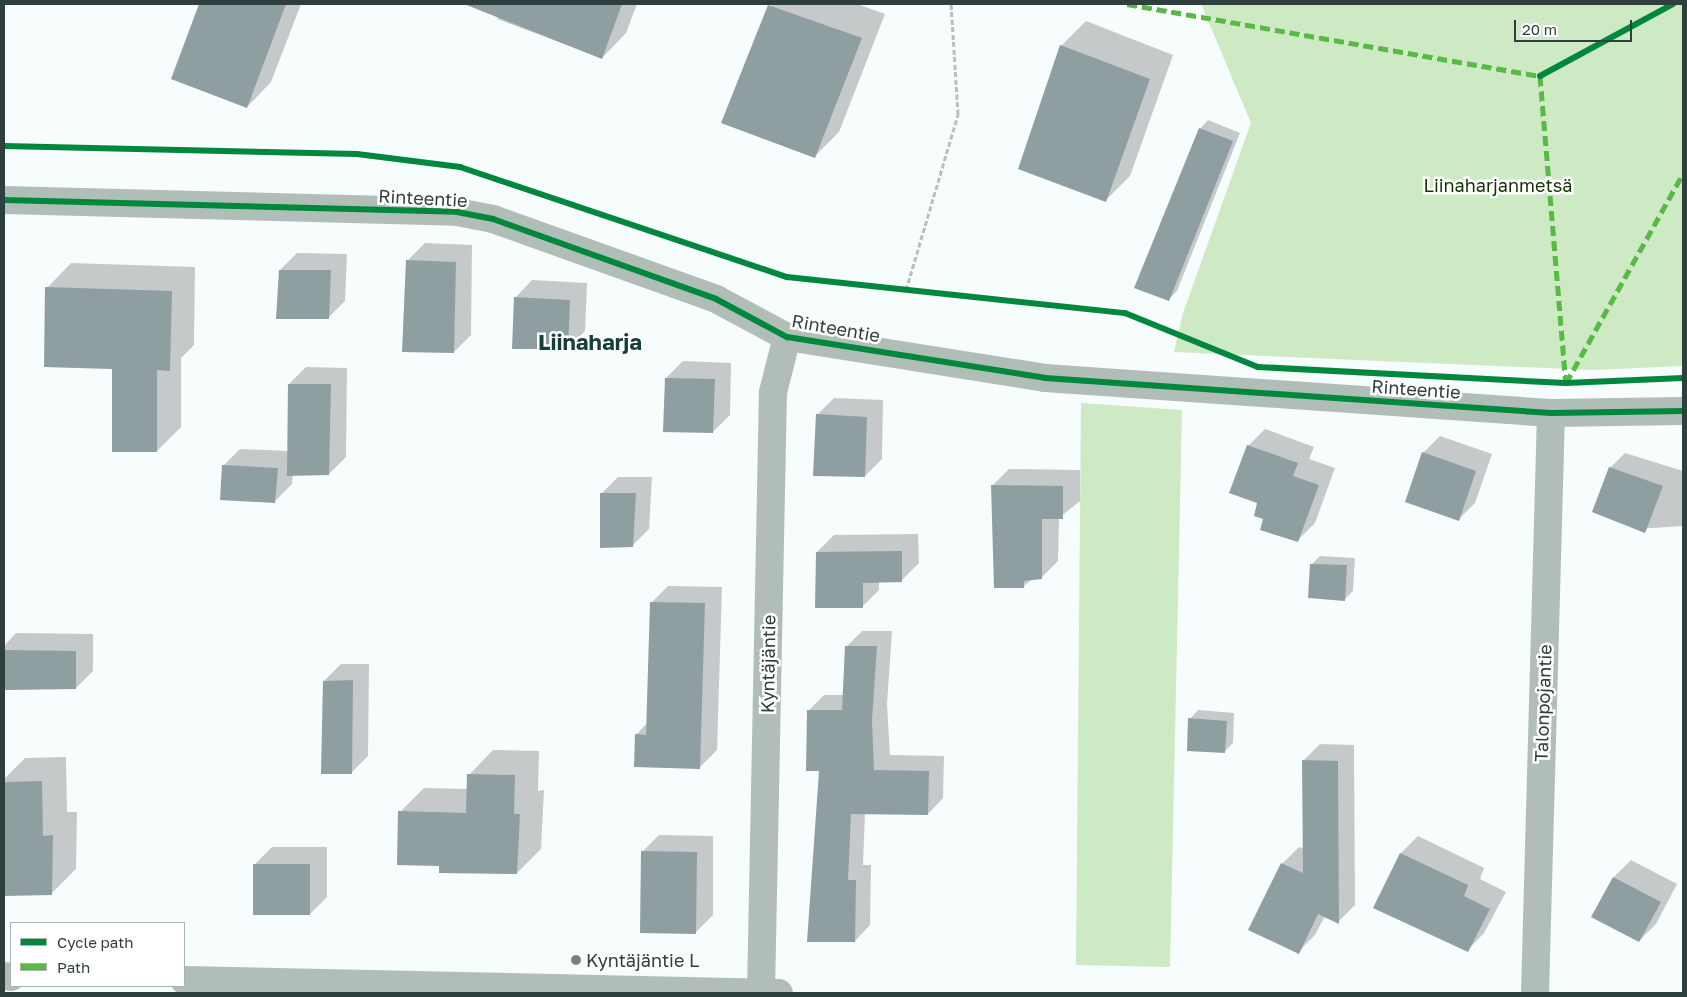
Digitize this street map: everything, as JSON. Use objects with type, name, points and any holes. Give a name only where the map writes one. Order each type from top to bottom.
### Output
[{"type":"street","name":"Rinteentie","points":[[4,200],[457,212],[493,219],[716,299],[787,337],[1045,378],[1551,413],[1683,411]]},
{"type":"street","name":"Kyntäjäntie","points":[[762,993],[773,392],[787,337]]},
{"type":"street","name":"Talonpojantie","points":[[1535,993],[1551,413]]},
{"type":"street","points":[[185,980],[779,993]]},
{"type":"path","points":[[906,290],[958,114],[951,4]]},
{"type":"path","points":[[897,289],[916,291]]},
{"type":"green space","name":"Liinaharjanmetsä","points":[[1201,4],[1683,4],[1683,366],[1592,370],[1174,352],[1183,313],[1251,123]]},
{"type":"green space","points":[[1081,403],[1182,410],[1170,967],[1076,965]]},
{"type":"building","points":[[199,4],[286,4],[247,108],[171,79]]},
{"type":"building","points":[[464,4],[622,4],[602,59]]},
{"type":"building","points":[[768,5],[862,38],[815,158],[721,123]]},
{"type":"building","points":[[1060,45],[1150,79],[1106,202],[1018,169]]},
{"type":"building","points":[[1199,128],[1233,141],[1169,301],[1134,288]]},
{"type":"building","points":[[406,260],[456,262],[454,353],[402,352]]},
{"type":"building","points":[[279,270],[331,270],[329,319],[276,319]]},
{"type":"building","points":[[45,287],[172,291],[170,371],[157,370],[157,452],[112,452],[112,369],[44,367]]},
{"type":"building","points":[[514,297],[570,300],[568,349],[512,349]]},
{"type":"building","points":[[665,378],[715,379],[713,433],[663,432]]},
{"type":"building","points":[[288,384],[331,384],[329,475],[287,476]]},
{"type":"building","points":[[816,414],[867,417],[865,477],[813,476]]},
{"type":"building","points":[[1247,445],[1298,463],[1293,476],[1319,485],[1298,542],[1260,530],[1263,519],[1254,516],[1257,503],[1229,493]]},
{"type":"building","points":[[1422,452],[1476,471],[1459,521],[1405,502]]},
{"type":"building","points":[[222,465],[278,468],[275,503],[220,500]]},
{"type":"building","points":[[1609,467],[1663,486],[1645,533],[1592,512]]},
{"type":"building","points":[[991,485],[1063,486],[1063,519],[1042,519],[1042,579],[1024,581],[1024,588],[994,588]]},
{"type":"building","points":[[600,493],[636,493],[633,547],[600,548]]},
{"type":"building","points":[[902,551],[902,582],[863,583],[863,608],[815,608],[816,552]]},
{"type":"building","points":[[1310,564],[1347,565],[1345,601],[1308,598]]},
{"type":"building","points":[[650,602],[705,603],[700,769],[634,767],[635,734],[646,735]]},
{"type":"building","points":[[845,646],[877,646],[872,720],[874,770],[929,771],[928,815],[851,814],[848,880],[856,880],[855,942],[807,942],[819,771],[806,771],[807,710],[842,710]]},
{"type":"building","points":[[4,650],[76,651],[76,689],[4,690]]},
{"type":"building","points":[[353,680],[352,774],[321,774],[323,681]]},
{"type":"building","points":[[1188,718],[1227,721],[1225,753],[1187,751]]},
{"type":"building","points":[[1302,760],[1338,761],[1339,924],[1318,914],[1299,954],[1248,930],[1281,863],[1303,873]]},
{"type":"building","points":[[467,774],[515,775],[514,814],[520,814],[517,874],[439,873],[439,866],[397,865],[398,811],[466,813]]},
{"type":"building","points":[[42,781],[43,836],[53,835],[52,895],[4,896],[4,782]]},
{"type":"building","points":[[641,851],[697,852],[696,934],[640,933]]},
{"type":"building","points":[[1400,853],[1468,885],[1464,896],[1490,909],[1468,952],[1373,908]]},
{"type":"building","points":[[253,864],[310,864],[310,915],[253,915]]},
{"type":"building","points":[[1613,877],[1661,902],[1639,942],[1591,917]]},
{"type":"marked path","points":[[1127,4],[1540,76],[1566,383]]},
{"type":"marked path","points":[[1566,383],[1683,174]]},
{"type":"cycle path","points":[[1540,76],[1673,4]]},
{"type":"cycle path","points":[[4,146],[357,154],[460,167],[787,277],[1125,313],[1258,367],[1566,383],[1683,378]]},
{"type":"cycle path","points":[[4,200],[457,212],[493,219],[716,299],[787,337],[1045,378],[1551,413],[1683,411]]},
{"type":"place","name":"Kyntäjäntie L","points":[[576,960]]},
{"type":"district","name":"Liinaharja","points":[[590,342]]}]
